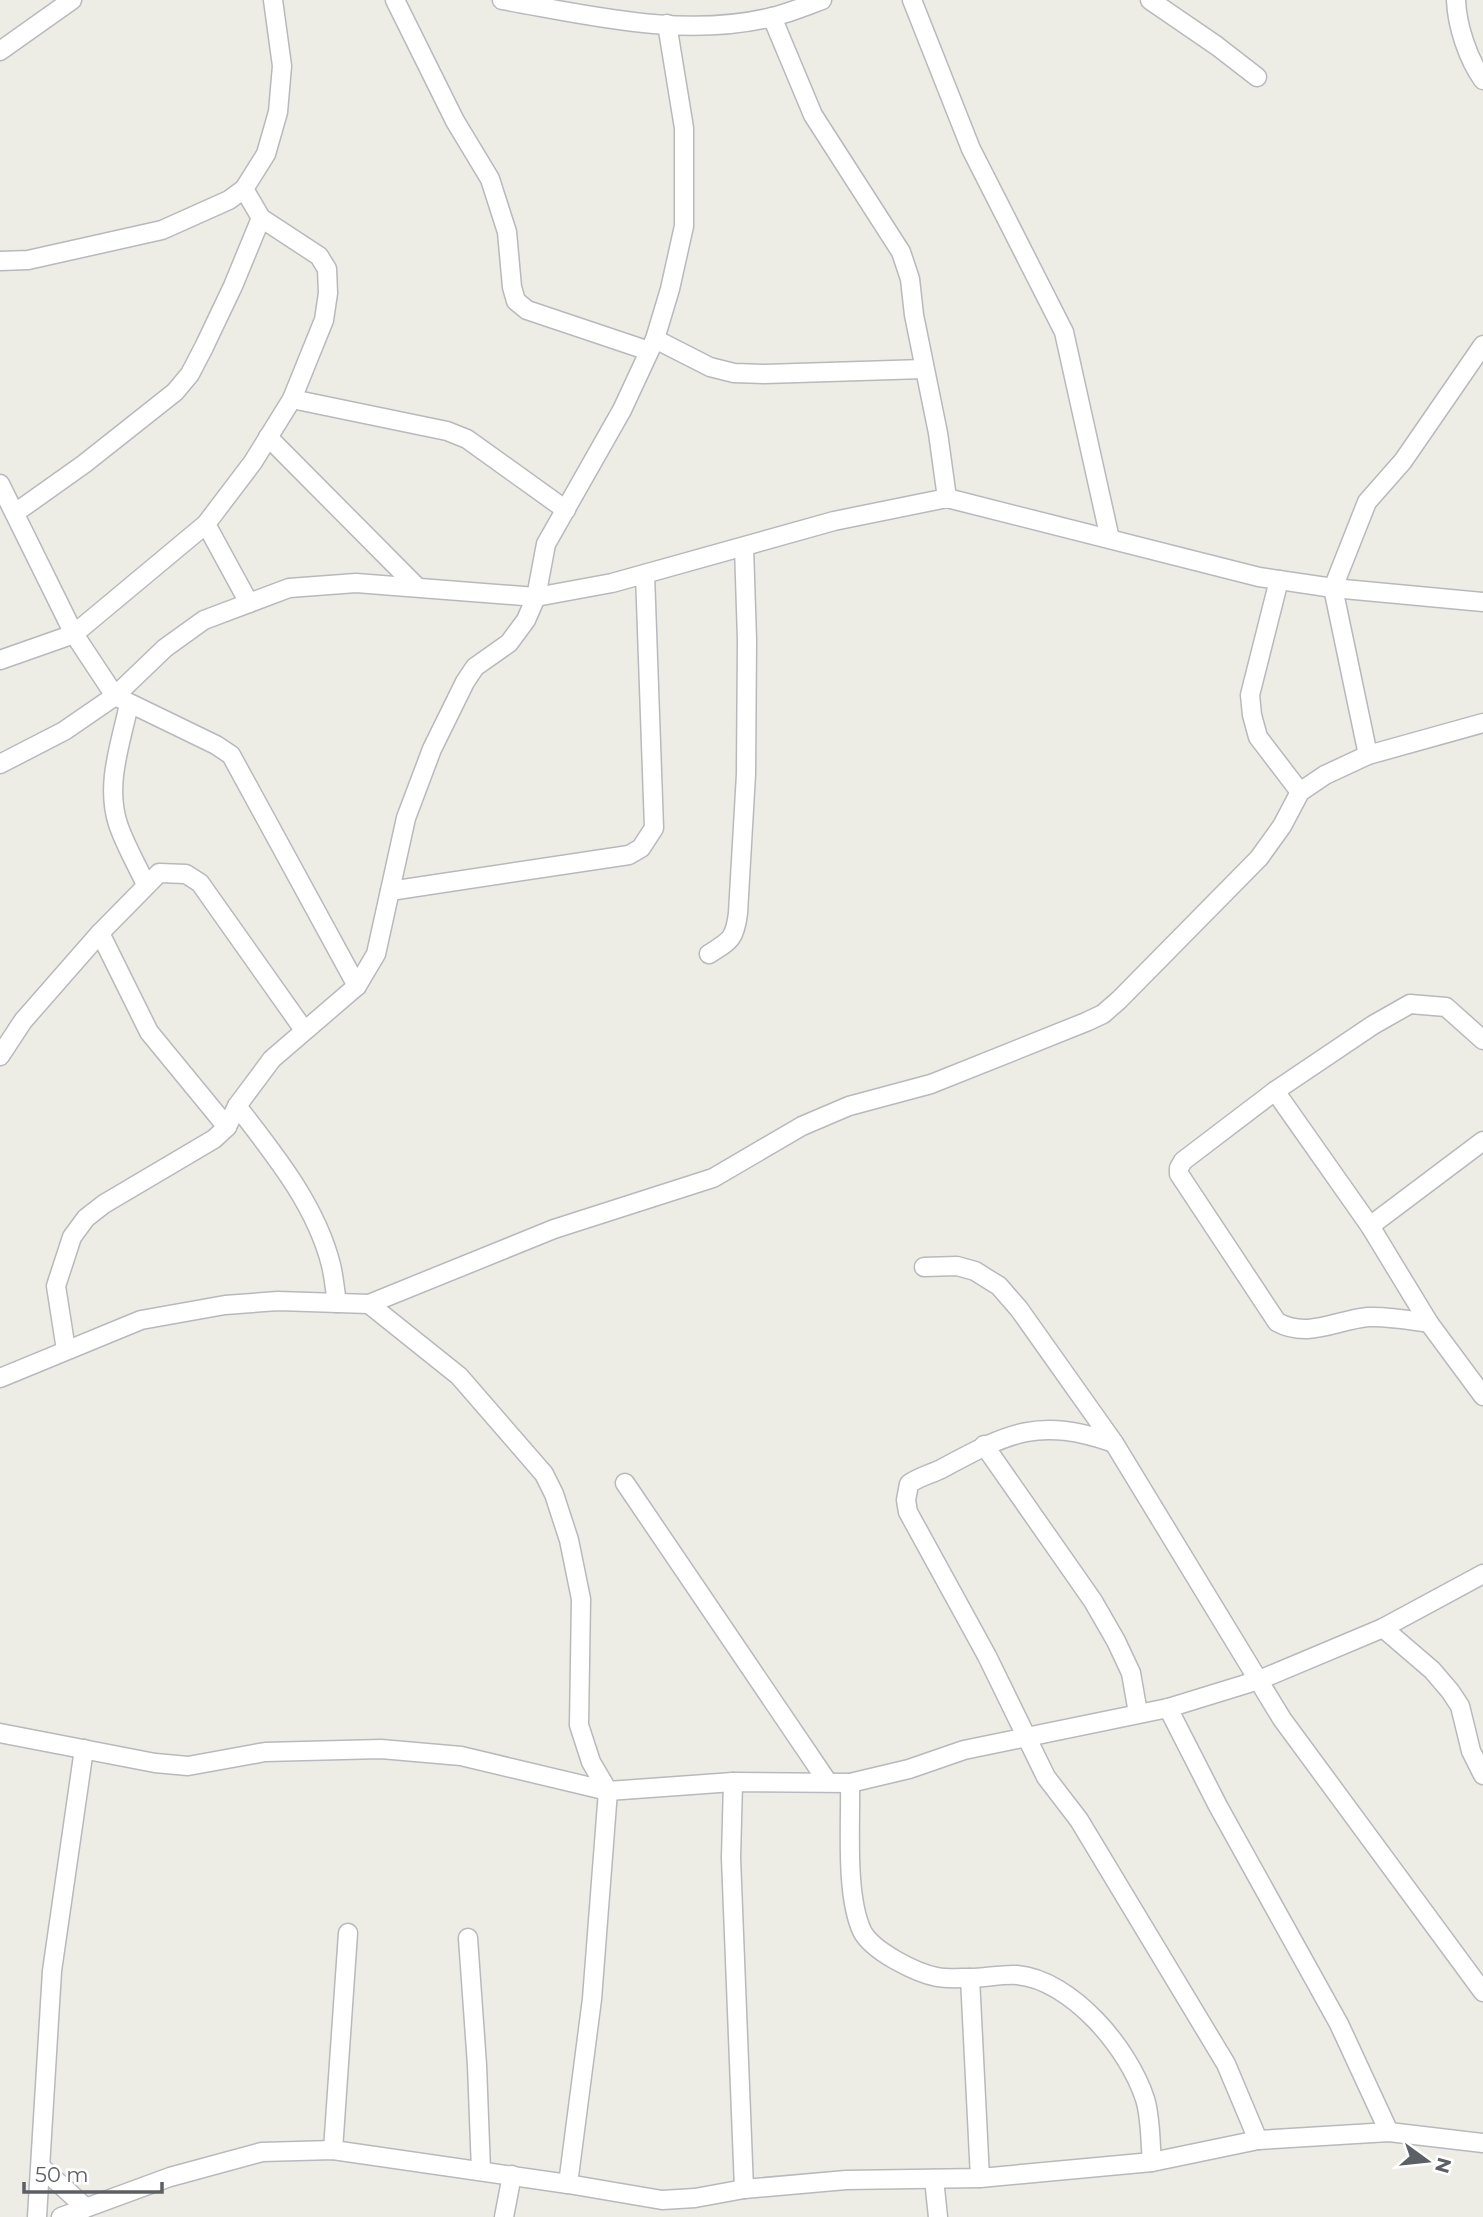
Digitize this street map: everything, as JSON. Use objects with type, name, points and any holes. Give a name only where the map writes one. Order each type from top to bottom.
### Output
[{"type":"street","points":[[0,51],[72,0]]},
{"type":"street","points":[[0,261],[28,260],[162,230],[229,200],[244,189],[266,154],[278,112],[282,66],[273,0]]},
{"type":"street","points":[[395,0],[455,121],[490,179],[507,232],[512,288],[516,301],[527,310],[652,345],[734,373],[924,369]]},
{"type":"street","points":[[502,0],[588,15],[667,24],[723,24],[772,18],[822,0]]},
{"type":"street","points":[[912,0],[971,149],[1064,332],[1110,539]]},
{"type":"street","points":[[1150,0],[1257,77]]},
{"type":"street","points":[[1456,0],[1457,16],[1477,72],[1483,80]]},
{"type":"street","points":[[772,18],[813,115],[901,252],[910,279],[947,498]]},
{"type":"street","points":[[66,1350],[56,1286],[72,1237],[86,1218],[104,1204],[199,1150],[227,1128],[237,1106],[272,1059],[357,986],[376,954],[406,818],[432,749],[475,667],[509,643],[526,620],[536,597],[546,544],[622,410],[652,345],[670,289],[684,226],[685,199],[684,128],[667,24]]},
{"type":"street","points":[[0,660],[74,634],[205,524],[228,497],[292,399],[324,320],[328,293],[327,269],[319,257],[261,218],[244,189]]},
{"type":"street","points":[[15,513],[85,464],[175,392],[190,374],[209,337],[261,218]]},
{"type":"street","points":[[1368,755],[1333,588],[1367,502],[1403,461],[1483,345]]},
{"type":"street","points":[[292,399],[447,431],[467,439],[566,510]]},
{"type":"street","points":[[268,436],[416,586]]},
{"type":"street","points":[[0,484],[74,634],[122,700],[216,745],[231,755],[357,986]]},
{"type":"street","points":[[0,764],[122,700],[164,648],[204,620],[289,588],[356,583],[536,597],[612,583],[834,521],[947,498],[1279,580],[1333,588],[1483,602]]},
{"type":"street","points":[[205,524],[249,603]]},
{"type":"street","points":[[709,954],[729,942],[736,931],[738,913],[746,774],[747,640],[744,547]]},
{"type":"street","points":[[390,891],[629,855],[641,848],[654,828],[645,575]]},
{"type":"street","points":[[1279,580],[1250,695],[1258,737],[1300,792]]},
{"type":"street","points":[[122,700],[113,799],[118,824],[146,885]]},
{"type":"street","points":[[0,1378],[141,1320],[225,1305],[278,1301],[369,1304],[554,1229],[713,1178],[802,1126],[849,1106],[931,1084],[1103,1014],[1259,858],[1282,826],[1300,792],[1325,775],[1368,755],[1483,723]]},
{"type":"street","points":[[0,1056],[23,1021],[100,933],[159,873],[186,874],[200,883],[304,1030]]},
{"type":"street","points":[[100,933],[149,1032],[227,1128]]},
{"type":"street","points":[[1429,1322],[1367,1317],[1331,1327],[1305,1329],[1288,1328],[1277,1322],[1179,1174],[1179,1168],[1183,1161],[1275,1091],[1373,1025],[1410,1004],[1446,1007],[1483,1040]]},
{"type":"street","points":[[1275,1091],[1370,1226],[1429,1322],[1483,1396]]},
{"type":"street","points":[[237,1106],[282,1165],[321,1235],[331,1266],[337,1303]]},
{"type":"street","points":[[1370,1226],[1483,1141]]},
{"type":"street","points":[[924,1268],[957,1266],[975,1271],[999,1286],[1034,1329],[1114,1443],[1282,1719],[1483,1992]]},
{"type":"street","points":[[369,1304],[459,1376],[544,1474],[554,1494],[569,1540],[581,1599],[579,1725],[591,1762],[608,1790],[592,1999],[568,2184]]},
{"type":"street","points":[[1114,1443],[1084,1432],[1034,1429],[984,1446],[941,1469],[920,1476],[909,1484],[906,1500],[908,1512],[987,1656],[1046,1777],[1079,1820],[1226,2064],[1258,2140]]},
{"type":"street","points":[[984,1446],[1093,1601],[1111,1631],[1131,1673],[1138,1713]]},
{"type":"street","points":[[625,1483],[827,1781]]},
{"type":"street","points":[[0,1733],[155,1763],[188,1766],[265,1752],[381,1749],[461,1756],[608,1790],[733,1782],[850,1783],[909,1769],[964,1750],[1168,1708],[1259,1680],[1383,1628],[1483,1574]]},
{"type":"street","points":[[1383,1628],[1432,1670],[1450,1690],[1460,1706],[1471,1751],[1483,1776]]},
{"type":"street","points":[[1168,1708],[1231,1829],[1339,2024],[1389,2132]]},
{"type":"street","points":[[37,2217],[52,1971],[84,1749]]},
{"type":"street","points":[[733,1782],[730,1858],[744,2189]]},
{"type":"street","points":[[850,1783],[855,1909],[863,1934],[886,1955],[937,1977],[1018,1975],[1059,1988],[1093,2015],[1116,2046],[1146,2099],[1152,2162]]},
{"type":"street","points":[[333,2150],[348,1933]]},
{"type":"street","points":[[468,1938],[481,2171]]},
{"type":"street","points":[[970,1978],[980,2178]]},
{"type":"street","points":[[61,2217],[86,2208],[106,2210],[170,2177],[262,2152],[333,2150],[512,2175],[662,2200],[846,2180],[980,2178],[1152,2162],[1258,2140],[1389,2132],[1483,2143]]},
{"type":"street","points":[[41,2167],[86,2208]]},
{"type":"street","points":[[503,2217],[512,2175]]},
{"type":"street","points":[[934,2179],[938,2217]]}]
